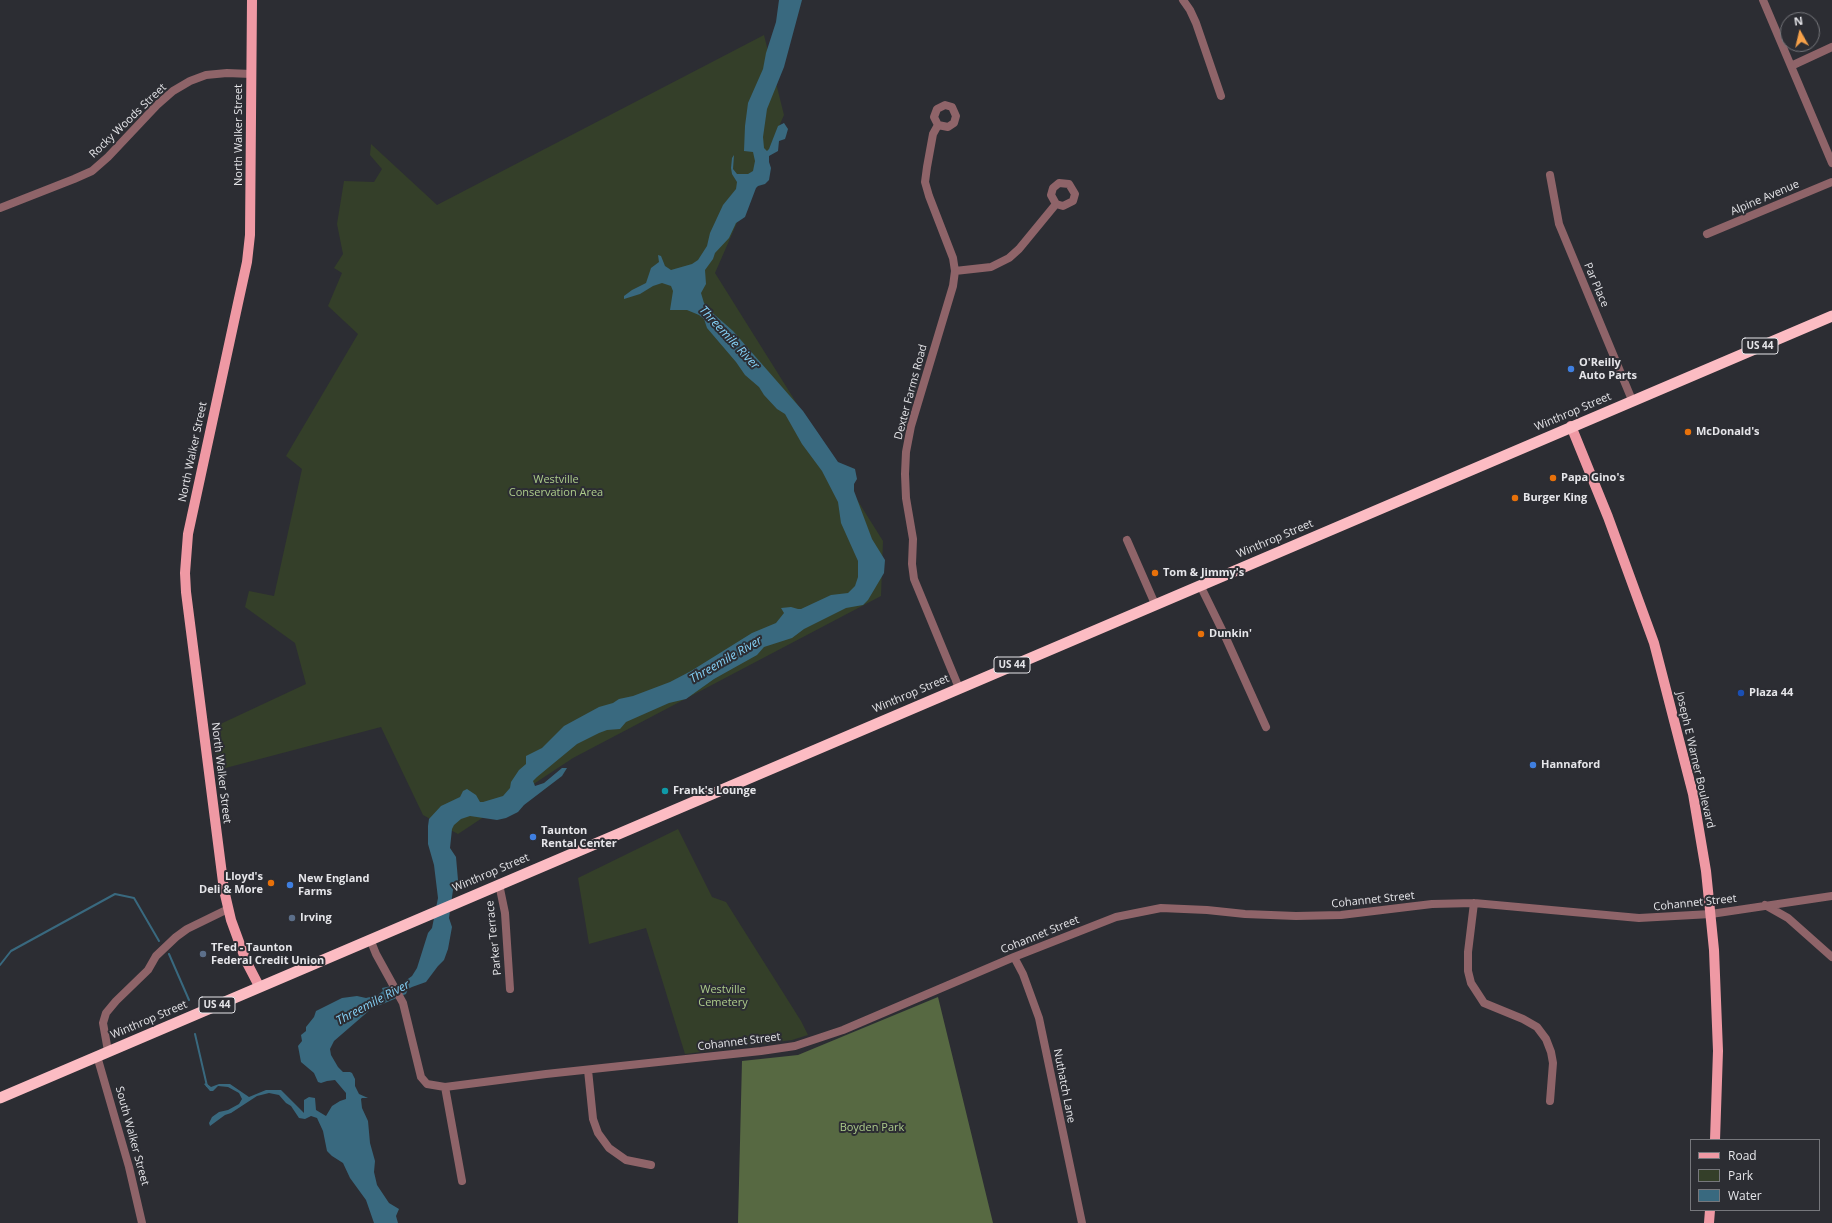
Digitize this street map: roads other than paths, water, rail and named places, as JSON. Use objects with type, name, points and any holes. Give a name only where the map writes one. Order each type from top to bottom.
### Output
[{"type":"highway","name":"Winthrop Street","points":[[0,1098],[259,986],[1832,316]]},
{"type":"main road","name":"North Walker Street","points":[[252,0],[251,208],[247,262],[193,504],[188,534],[185,573],[186,592],[228,909],[246,961],[259,986]]},
{"type":"main road","name":"Joseph E Warner Boulevard","points":[[1571,426],[1608,516],[1656,650],[1693,794],[1711,914],[1717,1007],[1715,1139]]},
{"type":"main road","points":[[1709,1223],[1710,1211]]},
{"type":"street","points":[[1183,0],[1196,23],[1221,96]]},
{"type":"street","points":[[1762,0],[1832,163]]},
{"type":"street","points":[[1790,66],[1832,47]]},
{"type":"street","name":"Rocky Woods Street","points":[[0,208],[74,180],[92,171],[108,157],[156,105],[173,90],[190,80],[206,74],[251,74]]},
{"type":"street","name":"Dexter Farms Road","points":[[938,125],[932,138],[926,182],[929,196],[953,258],[955,271],[953,286],[911,426],[906,452],[905,474],[906,498],[913,539],[912,564],[914,579],[959,688]]},
{"type":"street","name":"Par Place","points":[[1550,175],[1559,224],[1632,400]]},
{"type":"street","name":"Alpine Avenue","points":[[1707,234],[1832,182]]},
{"type":"street","points":[[955,271],[991,267],[1009,258],[1019,249],[1056,204]]},
{"type":"street","points":[[1127,540],[1155,604]]},
{"type":"street","points":[[1200,585],[1266,727]]},
{"type":"street","name":"Parker Terrace","points":[[499,884],[505,913],[510,989]]},
{"type":"street","name":"Cohannet Street","points":[[370,939],[401,1001],[421,1077],[428,1084],[445,1087],[732,1055],[795,1046],[843,1030],[1014,957],[1116,917],[1161,908],[1296,916],[1342,915],[1432,904],[1474,902],[1639,918],[1711,914],[1832,896]]},
{"type":"street","points":[[1474,902],[1468,952],[1468,971],[1471,983],[1484,1003],[1523,1019],[1537,1028],[1546,1039],[1553,1063],[1550,1101]]},
{"type":"street","points":[[1765,905],[1788,918],[1832,956]]},
{"type":"street","points":[[108,1051],[103,1024],[106,1013],[116,1001],[148,970],[156,956],[176,937],[187,929],[228,909]]},
{"type":"street","name":"Nuthatch Lane","points":[[1014,957],[1023,974],[1040,1018],[1082,1223]]},
{"type":"street","name":"South Walker Street","points":[[97,1056],[129,1167],[142,1223]]},
{"type":"street","points":[[588,1070],[593,1119],[598,1133],[609,1148],[626,1160],[650,1165]]},
{"type":"street","points":[[445,1087],[462,1181]]},
{"type":"water","name":"Threemile River","points":[[779,0],[802,0],[784,67],[767,109],[763,137],[764,148],[767,151],[769,149],[778,126],[784,123],[788,129],[785,139],[779,141],[778,151],[769,156],[771,168],[769,180],[765,184],[756,188],[745,217],[736,223],[729,238],[715,253],[713,259],[705,270],[706,284],[701,293],[704,303],[708,309],[733,331],[803,411],[838,462],[855,469],[857,479],[854,484],[854,491],[872,539],[885,560],[884,573],[868,600],[863,605],[846,608],[804,629],[792,638],[764,647],[757,655],[714,679],[686,699],[669,703],[626,722],[620,729],[607,730],[577,744],[533,781],[535,786],[544,783],[562,768],[567,768],[562,776],[524,805],[518,812],[506,818],[497,820],[470,816],[461,819],[454,825],[452,829],[450,848],[456,857],[458,880],[453,890],[449,918],[452,927],[448,949],[444,960],[426,982],[408,989],[406,994],[371,1009],[334,1041],[330,1049],[331,1055],[338,1067],[343,1072],[352,1073],[355,1079],[355,1086],[359,1094],[368,1098],[361,1099],[362,1108],[368,1121],[370,1143],[375,1161],[374,1172],[377,1185],[389,1203],[399,1209],[396,1216],[398,1223],[374,1223],[366,1200],[350,1178],[343,1163],[327,1151],[323,1131],[317,1118],[311,1116],[305,1119],[299,1118],[291,1106],[279,1095],[269,1093],[257,1096],[231,1113],[225,1115],[210,1126],[209,1123],[212,1117],[219,1112],[228,1110],[239,1104],[242,1099],[239,1093],[228,1087],[218,1086],[213,1091],[210,1091],[204,1084],[206,1083],[211,1087],[219,1084],[230,1084],[249,1097],[266,1090],[281,1090],[304,1113],[304,1100],[309,1097],[315,1098],[316,1110],[326,1116],[332,1106],[346,1099],[346,1093],[335,1080],[321,1083],[318,1082],[314,1073],[301,1062],[298,1046],[302,1041],[301,1035],[306,1031],[306,1027],[314,1017],[316,1011],[342,998],[357,996],[366,998],[378,995],[383,991],[382,988],[401,984],[412,976],[417,968],[428,933],[432,928],[438,898],[434,865],[428,844],[428,826],[429,819],[441,806],[460,797],[463,791],[467,789],[476,795],[480,802],[503,796],[510,788],[511,782],[519,770],[526,764],[526,756],[542,748],[564,726],[599,707],[670,682],[691,671],[752,633],[776,623],[784,613],[781,608],[791,607],[801,609],[831,595],[848,593],[855,586],[858,577],[858,561],[841,523],[838,502],[822,471],[802,444],[785,414],[777,409],[759,387],[745,375],[707,328],[704,319],[687,310],[670,310],[673,291],[671,286],[662,283],[653,286],[640,294],[624,299],[624,296],[632,290],[646,283],[651,268],[659,262],[658,255],[661,256],[665,266],[671,270],[692,264],[698,260],[707,246],[710,233],[723,205],[736,189],[737,182],[732,174],[731,168],[732,158],[734,155],[733,169],[737,174],[748,174],[753,171],[755,161],[753,152],[744,151],[748,103],[763,69],[766,53],[776,22]]},
{"type":"waterway","points":[[0,965],[11,951],[115,894],[134,898],[159,941]]},
{"type":"waterway","points":[[169,954],[189,1000]]},
{"type":"waterway","points":[[195,1034],[207,1086]]},
{"type":"place","name":"O'Reilly Auto Parts","points":[[1571,369]]},
{"type":"place","name":"McDonald's","points":[[1688,432]]},
{"type":"place","name":"Papa Gino's","points":[[1553,478]]},
{"type":"place","name":"Burger King","points":[[1515,498]]},
{"type":"place","name":"Tom & Jimmy's","points":[[1155,573]]},
{"type":"place","name":"Dunkin'","points":[[1201,634]]},
{"type":"place","name":"Plaza 44","points":[[1741,693]]},
{"type":"place","name":"Hannaford","points":[[1533,765]]},
{"type":"place","name":"Frank's Lounge","points":[[665,791]]},
{"type":"place","name":"Taunton Rental Center","points":[[533,837]]},
{"type":"place","name":"Lloyd's Deli & More","points":[[271,883]]},
{"type":"place","name":"New England Farms","points":[[290,885]]},
{"type":"place","name":"Irving","points":[[292,918]]},
{"type":"place","name":"TFed - Taunton Federal Credit Union","points":[[203,954]]},
{"type":"park label","name":"Westville Conservation Area","points":[[556,486]]},
{"type":"park label","name":"Westville Cemetery","points":[[723,996]]},
{"type":"park label","name":"Boyden Park","points":[[872,1128]]}]
